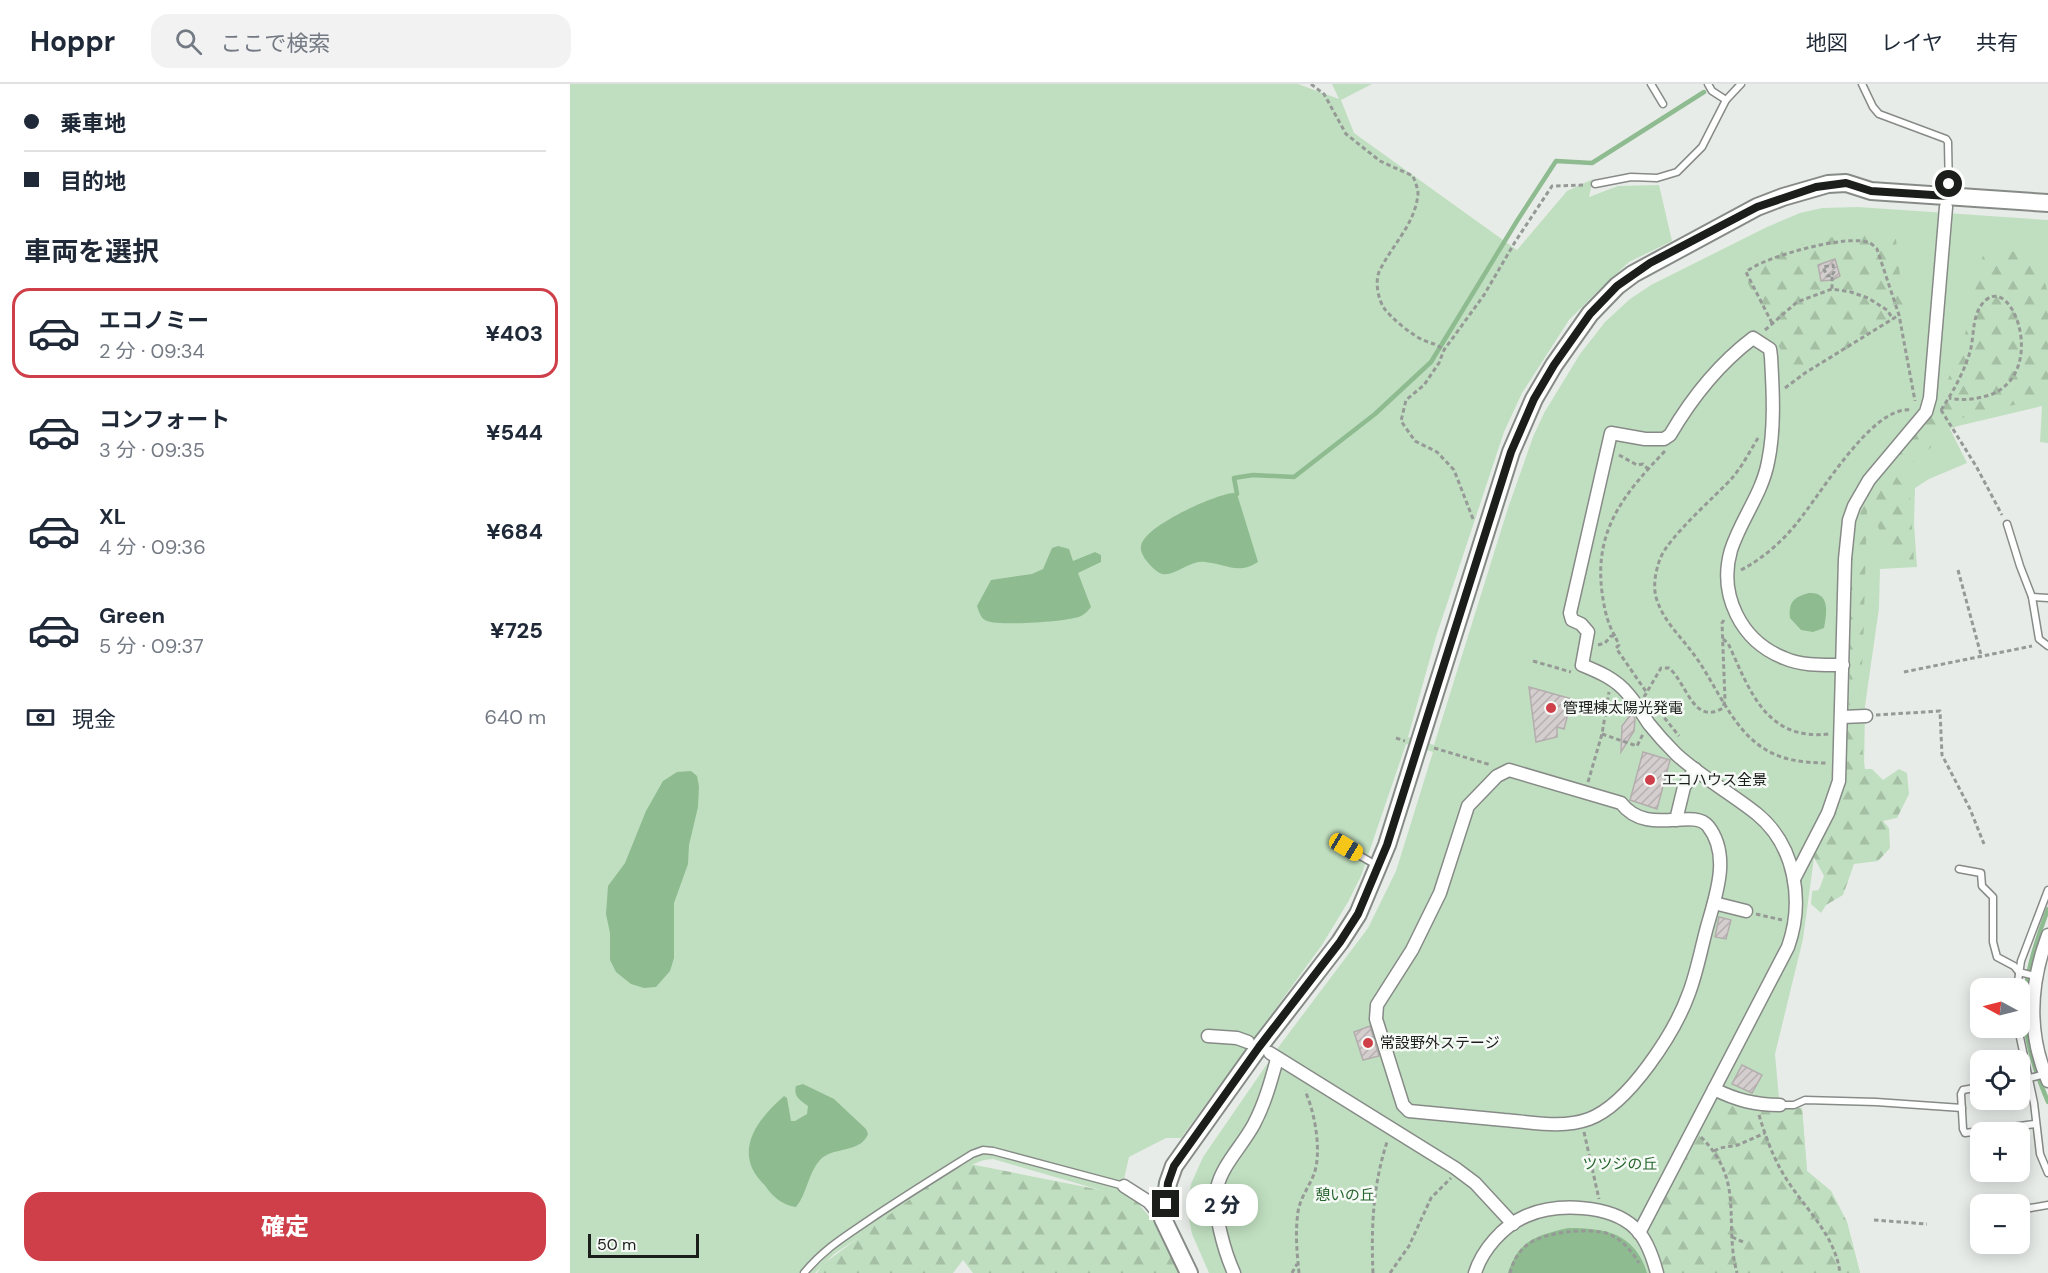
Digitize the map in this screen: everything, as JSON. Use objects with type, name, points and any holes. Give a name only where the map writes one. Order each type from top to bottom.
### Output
[{"type":"street","points":[[1162,1219],[1168,1183],[1174,1166],[1259,1047],[1340,942],[1358,914],[1379,867],[1420,744],[1511,452],[1534,399],[1554,365],[1590,314],[1617,286],[1650,263],[1757,207],[1782,197],[1828,184],[1846,183],[1871,191],[1947,202],[2048,203]]},
{"type":"street","points":[[1794,879],[1835,796],[1840,762],[1845,559],[1849,520],[1869,480],[1922,412],[1930,398],[1947,202]]},
{"type":"street","points":[[1640,1233],[1788,947],[1797,903],[1794,879],[1788,860],[1779,841],[1759,815],[1677,755],[1651,726],[1628,693],[1608,676],[1582,665],[1588,632],[1585,627],[1570,617],[1611,433],[1664,440],[1670,435],[1698,394],[1738,348],[1753,338],[1770,349],[1771,440],[1766,471],[1731,552],[1727,571],[1728,590],[1740,623],[1752,638],[1767,650],[1785,659],[1801,663],[1843,665]]},
{"type":"street","points":[[1842,717],[1866,716]]},
{"type":"street","points":[[1676,820],[1684,787],[1695,769]]},
{"type":"street","points":[[1509,771],[1584,792],[1621,803],[1626,810],[1652,821],[1663,822],[1686,818],[1702,821],[1708,826],[1718,845],[1719,875],[1714,903],[1690,991],[1670,1033],[1617,1102],[1601,1113],[1581,1121],[1561,1125],[1408,1111],[1403,1105],[1376,1019],[1377,1005],[1412,950],[1440,893],[1468,806],[1497,776],[1509,771]]},
{"type":"street","points":[[1714,903],[1746,911]]},
{"type":"street","points":[[2047,1077],[2033,1025],[2033,991],[2035,976],[2048,935]]},
{"type":"street","points":[[1208,1036],[1237,1038],[1248,1042]]},
{"type":"street","points":[[1234,1273],[1223,1244],[1216,1188],[1254,1125],[1265,1101],[1273,1056],[1458,1170],[1475,1184],[1513,1224]]},
{"type":"street","points":[[1714,1089],[1757,1105],[1780,1105]]},
{"type":"street","points":[[1124,1186],[1149,1202],[1162,1219],[1189,1273]]},
{"type":"street","points":[[1475,1273],[1480,1260],[1497,1237],[1524,1217],[1537,1212],[1553,1210],[1600,1210],[1622,1218],[1640,1233],[1650,1251],[1657,1273]]},
{"type":"lane","points":[[1651,84],[1663,104]]},
{"type":"lane","points":[[1708,84],[1713,92],[1726,100]]},
{"type":"lane","points":[[1595,184],[1631,177],[1657,178],[1677,172],[1702,147],[1726,100],[1741,84]]},
{"type":"lane","points":[[1862,84],[1879,114],[1946,139],[1948,142],[1947,202]]},
{"type":"lane","points":[[2007,524],[2032,597],[2039,639],[2046,645]]},
{"type":"lane","points":[[2032,597],[2048,598]]},
{"type":"lane","points":[[1346,847],[1379,867]]},
{"type":"lane","points":[[1959,869],[1981,873],[1982,886],[1993,897],[1997,957],[2014,966],[2019,972],[2035,976]]},
{"type":"lane","points":[[2018,978],[2024,951],[2048,890]]},
{"type":"lane","points":[[2030,1079],[2047,1077]]},
{"type":"lane","points":[[2030,1087],[2040,1154],[2048,1173]]},
{"type":"lane","points":[[1970,1089],[1963,1090],[1961,1094],[1965,1133],[2035,1124]]},
{"type":"lane","points":[[1780,1105],[1794,1105],[1805,1100],[1962,1108]]},
{"type":"lane","points":[[804,1273],[819,1255],[831,1246],[972,1154],[983,1150],[1010,1154],[1124,1186]]},
{"type":"lane","points":[[2030,1208],[2048,1205]]},
{"type":"path","points":[[1311,84],[1324,94],[1346,134],[1380,160],[1413,176],[1418,192],[1414,209],[1407,228],[1378,274],[1378,292],[1384,308],[1405,328],[1423,340],[1434,342],[1444,350]]},
{"type":"path","points":[[1479,517],[1476,527],[1454,470],[1437,452],[1414,441],[1401,421],[1406,400],[1424,385],[1439,363],[1444,350],[1484,295],[1552,186],[1595,184]]},
{"type":"path","points":[[1727,571],[1735,572],[1750,564],[1774,547],[1792,530],[1867,432],[1876,424],[1891,414],[1906,410],[1922,412],[1899,315],[1877,249],[1871,243],[1862,241],[1810,246],[1781,255],[1746,272],[1772,323]]},
{"type":"path","points":[[1832,275],[1832,289]]},
{"type":"path","points":[[1753,338],[1766,330],[1797,302],[1832,289],[1868,298],[1887,310],[1893,319]]},
{"type":"path","points":[[2007,524],[1976,466],[1941,410],[1970,352],[1976,313],[1986,299],[1996,297],[2009,301],[2022,321]]},
{"type":"path","points":[[1772,397],[1805,373],[1899,315]]},
{"type":"path","points":[[1949,398],[1963,401],[1979,398],[2009,387],[2016,379]]},
{"type":"path","points":[[1772,416],[1735,475],[1672,540],[1661,557],[1654,585],[1657,602],[1671,627],[1693,652],[1741,727],[1755,742],[1790,760],[1808,763],[1840,762]]},
{"type":"path","points":[[1615,636],[1610,628],[1604,604],[1600,558],[1607,531],[1618,508],[1667,448],[1664,440]]},
{"type":"path","points":[[1606,451],[1623,456],[1637,465],[1640,463],[1648,469]]},
{"type":"path","points":[[1958,570],[1981,655]]},
{"type":"path","points":[[1638,707],[1661,668],[1664,667],[1673,671],[1694,705],[1700,710],[1708,713],[1723,708],[1722,623],[1726,616],[1735,611]]},
{"type":"path","points":[[1723,639],[1728,643],[1752,696],[1778,724],[1793,732],[1815,736],[1841,733]]},
{"type":"path","points":[[1904,672],[1981,655],[2046,645]]},
{"type":"path","points":[[1584,792],[1602,734],[1609,692],[1615,682],[1630,668]]},
{"type":"path","points":[[1866,716],[1940,711],[1942,755],[1971,809],[1984,844]]},
{"type":"path","points":[[1602,734],[1637,746],[1645,731],[1651,726]]},
{"type":"path","points":[[1430,747],[1509,771]]},
{"type":"path","points":[[1746,911],[1785,921]]},
{"type":"path","points":[[1299,1273],[1298,1212],[1314,1174],[1318,1152],[1316,1129],[1307,1095],[1302,1086]]},
{"type":"path","points":[[1757,1105],[1768,1144],[1786,1179],[1835,1248],[1840,1273]]},
{"type":"path","points":[[1581,1121],[1600,1210]]},
{"type":"path","points":[[1373,1273],[1371,1224],[1374,1196],[1378,1169],[1391,1129]]},
{"type":"path","points":[[1692,1132],[1700,1135],[1714,1152],[1730,1184],[1731,1249],[1737,1273]]},
{"type":"path","points":[[1714,1152],[1720,1148],[1738,1145],[1765,1133]]},
{"type":"path","points":[[1390,1273],[1409,1246],[1431,1198],[1458,1170]]},
{"type":"path","points":[[1874,1220],[1928,1224]]},
{"type":"path","points":[[1510,1273],[1518,1254],[1527,1245],[1550,1235],[1576,1232],[1609,1234],[1631,1250],[1641,1266]]},
{"type":"path","points":[[1732,1238],[1743,1242]]},
{"type":"path","points":[[1292,1273],[1298,1263]]},
{"type":"green space","points":[[570,84],[1298,84],[1339,99],[1332,84],[1372,84],[1341,100],[1354,133],[1517,250],[1567,191],[1593,179],[1589,197],[1618,186],[1659,185],[1672,241],[1629,262],[1569,320],[1522,393],[1504,432],[1436,637],[1408,737],[1434,745],[1508,508],[1533,437],[1544,413],[1580,354],[1605,322],[1630,299],[1651,285],[1767,227],[1800,213],[1822,208],[1858,207],[2048,220],[2048,443],[2040,442],[2042,406],[1958,426],[1950,429],[1967,463],[1929,479],[1915,488],[1914,524],[1917,567],[1880,569],[1879,608],[1865,706],[1864,771],[1814,858],[1803,939],[1775,1054],[1780,1109],[1802,1108],[1807,1171],[1831,1191],[1847,1222],[1860,1273],[1209,1273],[1192,1234],[1187,1209],[1191,1184],[1203,1157],[1280,1045],[1368,928],[1396,871],[1433,752],[1406,744],[1361,876],[1348,902],[1322,945],[1181,1138],[1166,1138],[1129,1157],[1124,1179],[1135,1200],[993,1159],[984,1160],[966,1167],[834,1254],[815,1273],[570,1273]]},
{"type":"green space","points":[[1857,232],[1896,239],[1904,313],[1796,381],[1741,269],[1782,250]]},
{"type":"green space","points":[[1985,246],[2037,256],[2048,293],[2048,394],[2045,397],[1950,421],[1939,404],[1966,331]]},
{"type":"green space","points":[[1927,415],[1937,416],[1940,422],[1940,440],[1896,476],[1910,496],[1914,564],[1891,567],[1867,492]]},
{"type":"green space","points":[[1863,503],[1867,511],[1863,652],[1859,704],[1849,705],[1851,554]]},
{"type":"green space","points":[[1858,716],[1865,769],[1872,769],[1883,780],[1899,769],[1907,773],[1909,794],[1897,818],[1883,821],[1889,828],[1890,848],[1878,861],[1854,864],[1843,895],[1826,905],[1821,913],[1811,904],[1812,891],[1819,890],[1824,876],[1810,850],[1833,805],[1843,718]]},
{"type":"green space","points":[[1717,1100],[1725,1101],[1744,1111],[1802,1108],[1807,1171],[1831,1191],[1847,1222],[1860,1273],[1662,1273],[1651,1240],[1658,1240],[1659,1226],[1653,1226],[1655,1215]]},
{"type":"green space","points":[[960,1162],[1111,1192],[1135,1200],[1168,1238],[1185,1273],[973,1273],[963,1260],[953,1273],[817,1273],[822,1265]]},
{"type":"shaded area","points":[[1233,493],[1237,494],[1258,562],[1244,568],[1232,568],[1199,562],[1172,573],[1162,574],[1157,572],[1145,559],[1141,546],[1145,538],[1166,521],[1196,505]]},
{"type":"shaded area","points":[[1058,546],[1069,549],[1073,561],[1095,552],[1101,555],[1101,562],[1078,573],[1091,607],[1086,612],[1074,618],[1034,623],[1005,623],[983,619],[977,606],[991,580],[1032,574],[1043,569],[1052,548]]},
{"type":"shaded area","points":[[1809,593],[1821,596],[1826,604],[1824,628],[1813,632],[1801,630],[1790,618],[1793,601]]},
{"type":"shaded area","points":[[691,771],[697,776],[699,786],[698,807],[689,845],[688,864],[674,903],[674,958],[670,971],[656,987],[644,988],[631,984],[616,972],[610,960],[610,933],[606,914],[608,886],[625,863],[646,811],[663,781],[677,772]]},
{"type":"shaded area","points":[[803,1084],[834,1099],[866,1129],[868,1134],[859,1145],[832,1153],[820,1160],[796,1207],[779,1200],[758,1178],[752,1168],[749,1147],[762,1119],[784,1096],[787,1098],[791,1121],[807,1114],[808,1106],[798,1098],[795,1092],[796,1086]]},
{"type":"shaded area","points":[[1568,1228],[1594,1229],[1626,1241],[1635,1249],[1647,1273],[1508,1273],[1517,1253],[1523,1246],[1547,1233]]},
{"type":"building","points":[[1835,259],[1840,276],[1833,280],[1821,281],[1818,265]]},
{"type":"building","name":"管理棟太陽光発電","points":[[1529,687],[1572,699],[1564,729],[1557,727],[1557,737],[1536,742]]},
{"type":"building","points":[[1632,713],[1635,719],[1634,731],[1621,752],[1622,726]]},
{"type":"building","name":"エコハウス全景","points":[[1643,752],[1670,760],[1657,809],[1630,800]]},
{"type":"building","points":[[1719,917],[1731,920],[1726,939],[1715,937]]},
{"type":"building","name":"常設野外ステージ","points":[[1370,1026],[1379,1056],[1363,1060],[1354,1032]]},
{"type":"building","points":[[1742,1065],[1762,1075],[1752,1093],[1732,1084]]},
{"type":"waterway","points":[[1237,494],[1234,478],[1253,475],[1294,477],[1375,414],[1431,362],[1556,161],[1592,163],[1704,92]]},
{"type":"waterway","points":[[2048,909],[2031,961],[2025,1006],[2030,1050],[2048,1102]]},
{"type":"place","name":"管理棟太陽光発電","points":[[1551,708]]},
{"type":"place","name":"エコハウス全景","points":[[1650,780]]},
{"type":"place","name":"常設野外ステージ","points":[[1368,1043]]},
{"type":"route","points":[[1166,1204],[1168,1183],[1174,1166],[1259,1047],[1340,942],[1358,914],[1387,845],[1521,426],[1554,365],[1590,314],[1617,286],[1650,263],[1757,207],[1782,197],[1828,184],[1846,183],[1871,191],[1948,196],[1949,184]]},
{"type":"park label","name":"ツツジの丘","points":[[1620,1164]]},
{"type":"park label","name":"憩いの丘","points":[[1345,1195]]}]
